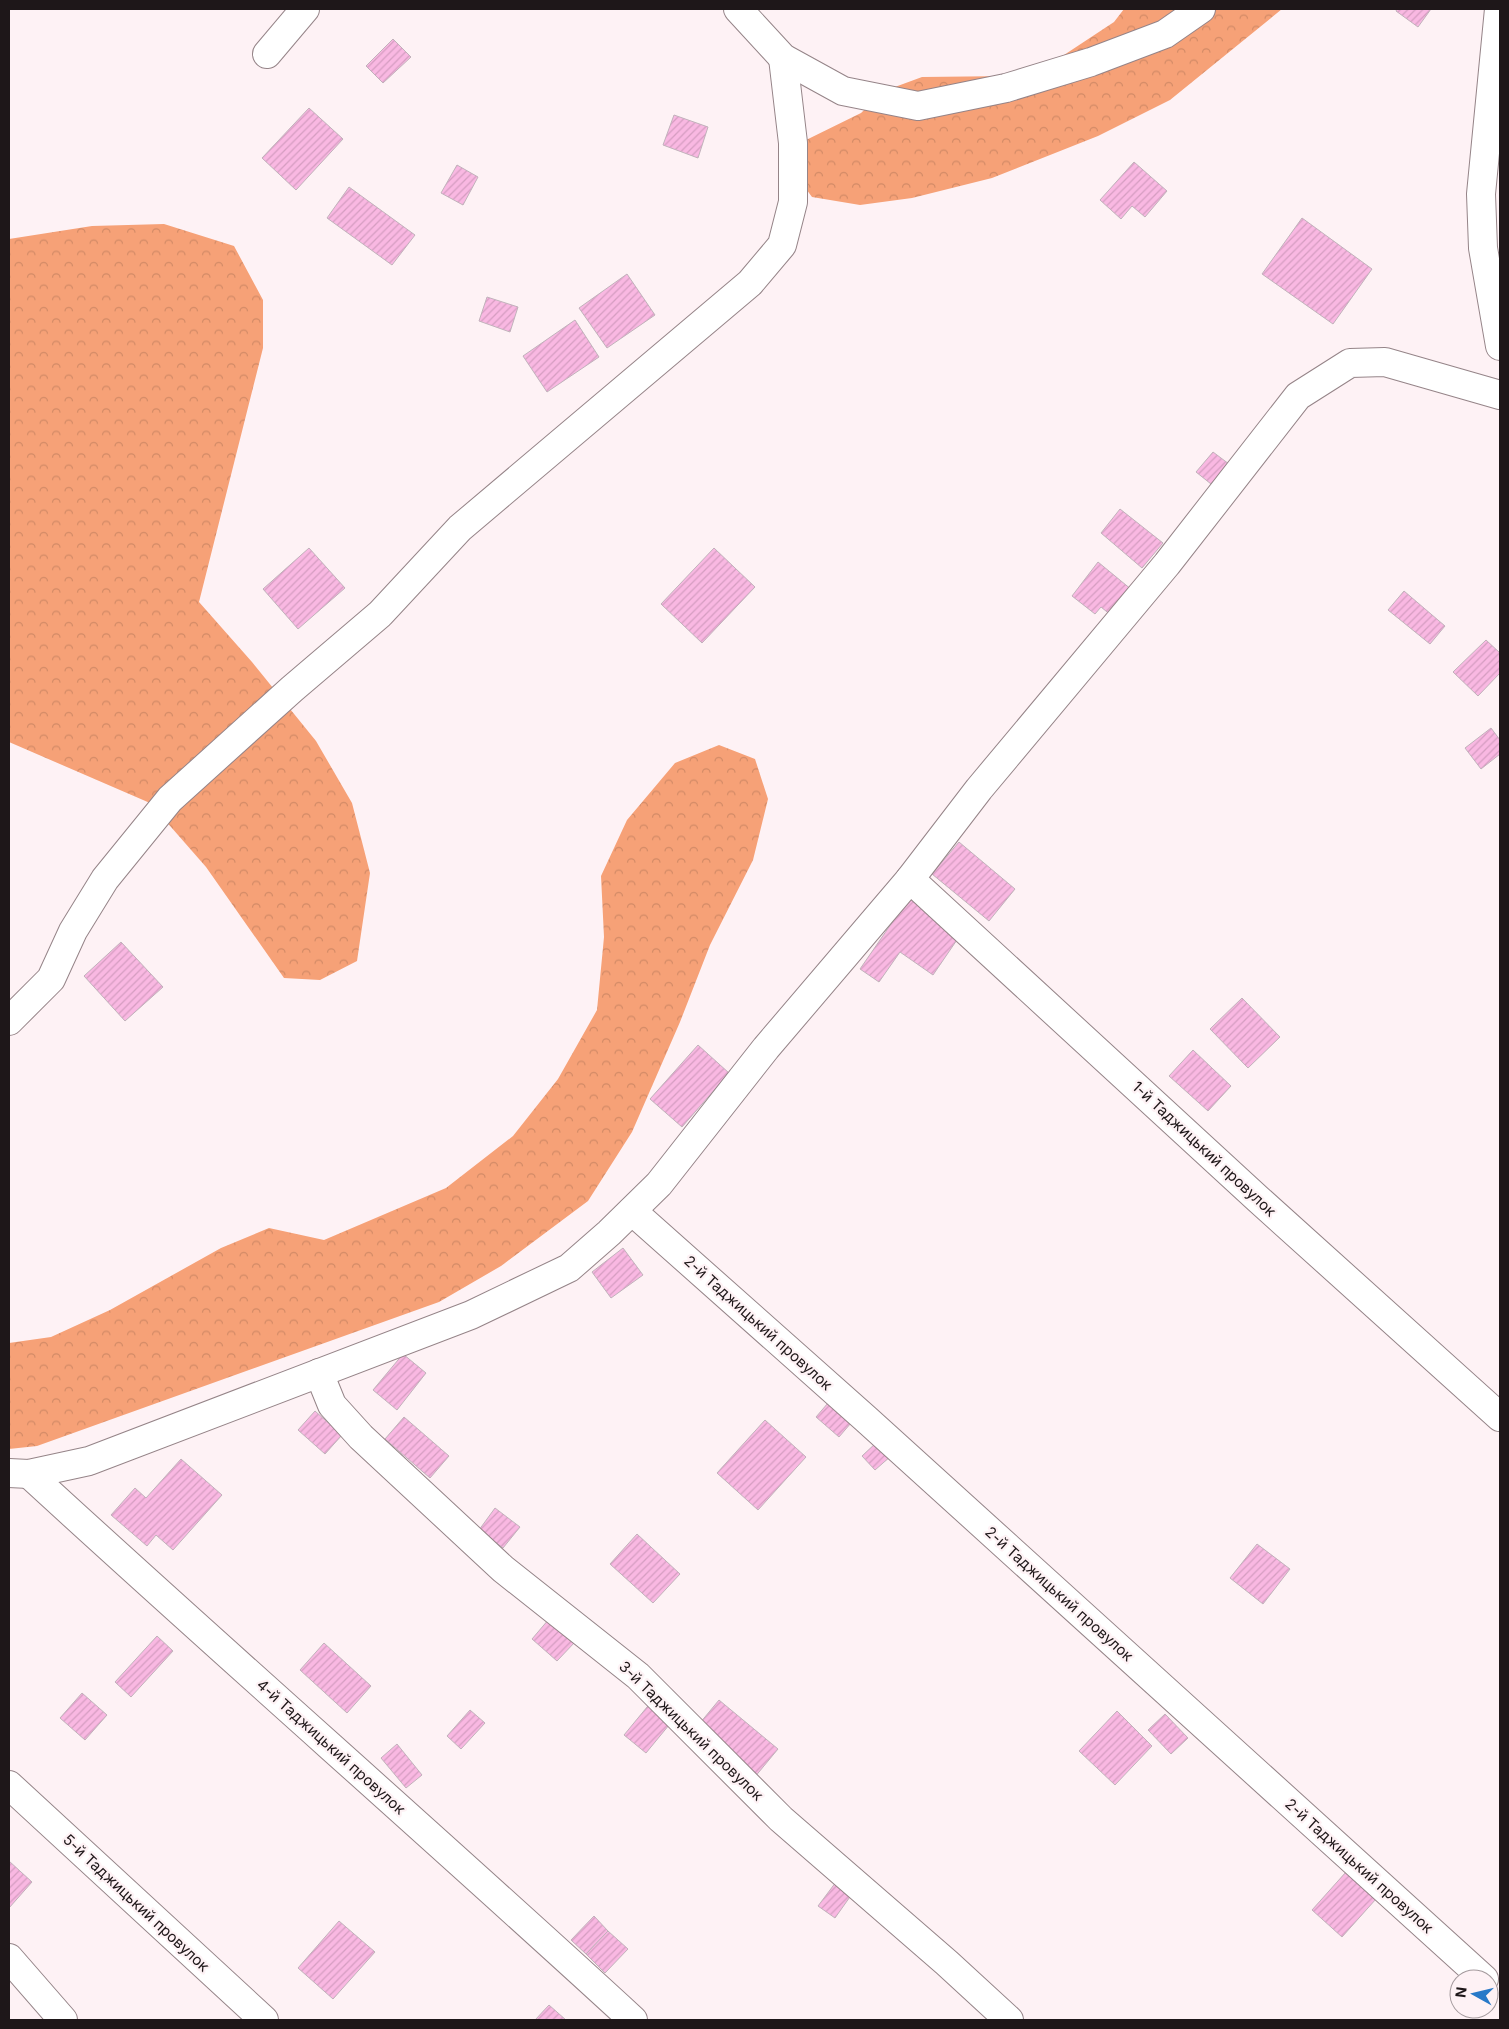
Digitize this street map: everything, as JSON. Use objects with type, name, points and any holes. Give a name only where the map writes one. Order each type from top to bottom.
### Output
[{"type":"street","points":[[267,54],[305,9]]},
{"type":"street","points":[[738,9],[783,58],[843,91],[918,106],[1006,88],[1091,62],[1165,34],[1201,9]]},
{"type":"street","points":[[1499,9],[1481,194],[1482,248],[1500,346]]},
{"type":"street","points":[[9,1021],[51,979],[73,931],[105,879],[170,799],[292,689],[380,614],[460,528],[750,283],[782,245],[793,202],[793,143],[783,58]]},
{"type":"street","points":[[19,1474],[89,1461],[471,1315],[569,1268],[659,1184],[766,1048],[910,879],[979,789],[1167,564],[1298,396],[1350,363],[1385,362],[1500,395]]},
{"type":"street","name":"1-й Таджицький провулок","points":[[910,879],[1258,1199],[1500,1417]]},
{"type":"street","name":"2-й Таджицький провулок","points":[[632,1211],[866,1419],[1473,1969]]},
{"type":"street","name":"3-й Таджицький провулок","points":[[319,1373],[332,1405],[361,1437],[503,1568],[638,1676],[781,1819],[947,1963],[1009,2020]]},
{"type":"street","name":"4-й Таджицький провулок","points":[[19,1474],[487,1886],[633,2020]]},
{"type":"street","name":"5-й Таджицький провулок","points":[[9,1785],[264,2020]]},
{"type":"street","points":[[9,1958],[63,2020]]},
{"type":"green space","points":[[1124,9],[1282,9],[1170,100],[1098,136],[992,178],[912,198],[860,205],[812,197],[795,174],[802,142],[861,113],[884,91],[922,77],[1011,76],[1064,55],[1114,22]]},
{"type":"green space","points":[[164,224],[234,246],[263,300],[263,348],[199,602],[252,662],[316,741],[352,803],[370,873],[357,961],[320,980],[284,978],[206,867],[150,803],[9,742],[9,239],[92,226]]},
{"type":"green space","points":[[719,745],[755,759],[768,799],[753,860],[710,945],[680,1022],[632,1132],[588,1201],[501,1266],[439,1302],[37,1446],[9,1449],[9,1343],[51,1337],[110,1310],[221,1248],[269,1228],[324,1240],[446,1188],[513,1136],[558,1079],[597,1010],[604,937],[601,876],[627,820],[675,763]]},
{"type":"building","points":[[1397,9],[1431,9],[1418,27],[1396,11]]},
{"type":"building","points":[[393,39],[411,57],[383,83],[366,66]]},
{"type":"building","points":[[309,108],[343,139],[296,190],[262,158]]},
{"type":"building","points":[[674,115],[708,127],[698,158],[663,145]]},
{"type":"building","points":[[1134,162],[1167,191],[1145,217],[1132,206],[1121,219],[1100,200]]},
{"type":"building","points":[[457,165],[478,177],[463,205],[441,193]]},
{"type":"building","points":[[349,187],[415,235],[392,265],[327,218]]},
{"type":"building","points":[[1302,218],[1372,269],[1333,324],[1262,274]]},
{"type":"building","points":[[627,274],[655,315],[607,348],[579,308]]},
{"type":"building","points":[[487,297],[518,307],[510,332],[479,321]]},
{"type":"building","points":[[575,320],[599,357],[547,392],[523,356]]},
{"type":"building","points":[[1213,452],[1233,467],[1216,488],[1196,472]]},
{"type":"building","points":[[1120,509],[1163,543],[1142,568],[1101,533]]},
{"type":"building","points":[[309,548],[345,588],[298,629],[263,589]]},
{"type":"building","points":[[714,548],[755,587],[702,643],[661,604]]},
{"type":"building","points":[[1098,562],[1132,590],[1112,616],[1101,607],[1095,614],[1072,596]]},
{"type":"building","points":[[1404,591],[1445,626],[1430,644],[1388,610]]},
{"type":"building","points":[[1486,640],[1500,653],[1500,673],[1478,696],[1453,672]]},
{"type":"building","points":[[1491,728],[1500,740],[1500,754],[1481,769],[1465,748]]},
{"type":"building","points":[[959,842],[1015,889],[989,921],[932,874]]},
{"type":"building","points":[[909,898],[961,934],[933,975],[900,952],[879,982],[860,969]]},
{"type":"building","points":[[121,942],[163,987],[125,1021],[84,976]]},
{"type":"building","points":[[1242,998],[1280,1037],[1248,1068],[1210,1029]]},
{"type":"building","points":[[698,1045],[729,1073],[682,1127],[650,1099]]},
{"type":"building","points":[[1193,1050],[1231,1086],[1208,1111],[1169,1076]]},
{"type":"building","points":[[623,1248],[643,1275],[611,1298],[592,1272]]},
{"type":"building","points":[[403,1354],[426,1373],[397,1410],[373,1390]]},
{"type":"building","points":[[828,1403],[851,1423],[839,1437],[816,1417]]},
{"type":"building","points":[[315,1411],[342,1435],[325,1454],[298,1430]]},
{"type":"building","points":[[404,1417],[449,1456],[430,1478],[385,1439]]},
{"type":"building","points":[[765,1420],[806,1457],[758,1510],[717,1473]]},
{"type":"building","points":[[877,1442],[891,1456],[875,1470],[862,1456]]},
{"type":"building","points":[[181,1459],[222,1495],[173,1550],[156,1535],[147,1546],[111,1515],[135,1488],[146,1498]]},
{"type":"building","points":[[495,1508],[520,1527],[503,1548],[479,1530]]},
{"type":"building","points":[[637,1534],[680,1574],[653,1603],[610,1564]]},
{"type":"building","points":[[1257,1544],[1290,1569],[1263,1604],[1230,1578]]},
{"type":"building","points":[[549,1619],[575,1642],[557,1661],[532,1639]]},
{"type":"building","points":[[157,1636],[173,1651],[131,1697],[115,1682]]},
{"type":"building","points":[[324,1643],[371,1686],[347,1713],[300,1670]]},
{"type":"building","points":[[82,1693],[107,1715],[85,1740],[60,1718]]},
{"type":"building","points":[[719,1700],[778,1749],[754,1778],[695,1729]]},
{"type":"building","points":[[652,1701],[674,1719],[646,1753],[624,1735]]},
{"type":"building","points":[[470,1710],[485,1723],[461,1749],[447,1736]]},
{"type":"building","points":[[1117,1711],[1152,1746],[1115,1785],[1079,1751]]},
{"type":"building","points":[[1165,1714],[1188,1738],[1171,1754],[1148,1730]]},
{"type":"building","points":[[397,1744],[422,1775],[406,1788],[381,1758]]},
{"type":"building","points":[[9,1861],[32,1882],[9,1908]]},
{"type":"building","points":[[1346,1872],[1376,1899],[1342,1937],[1312,1910]]},
{"type":"building","points":[[836,1882],[852,1894],[835,1918],[818,1906]]},
{"type":"building","points":[[594,1916],[608,1931],[586,1954],[571,1940]]},
{"type":"building","points":[[339,1921],[375,1952],[333,1999],[298,1968]]},
{"type":"building","points":[[608,1931],[628,1949],[605,1973],[586,1954]]},
{"type":"building","points":[[549,2005],[566,2020],[535,2020]]}]
